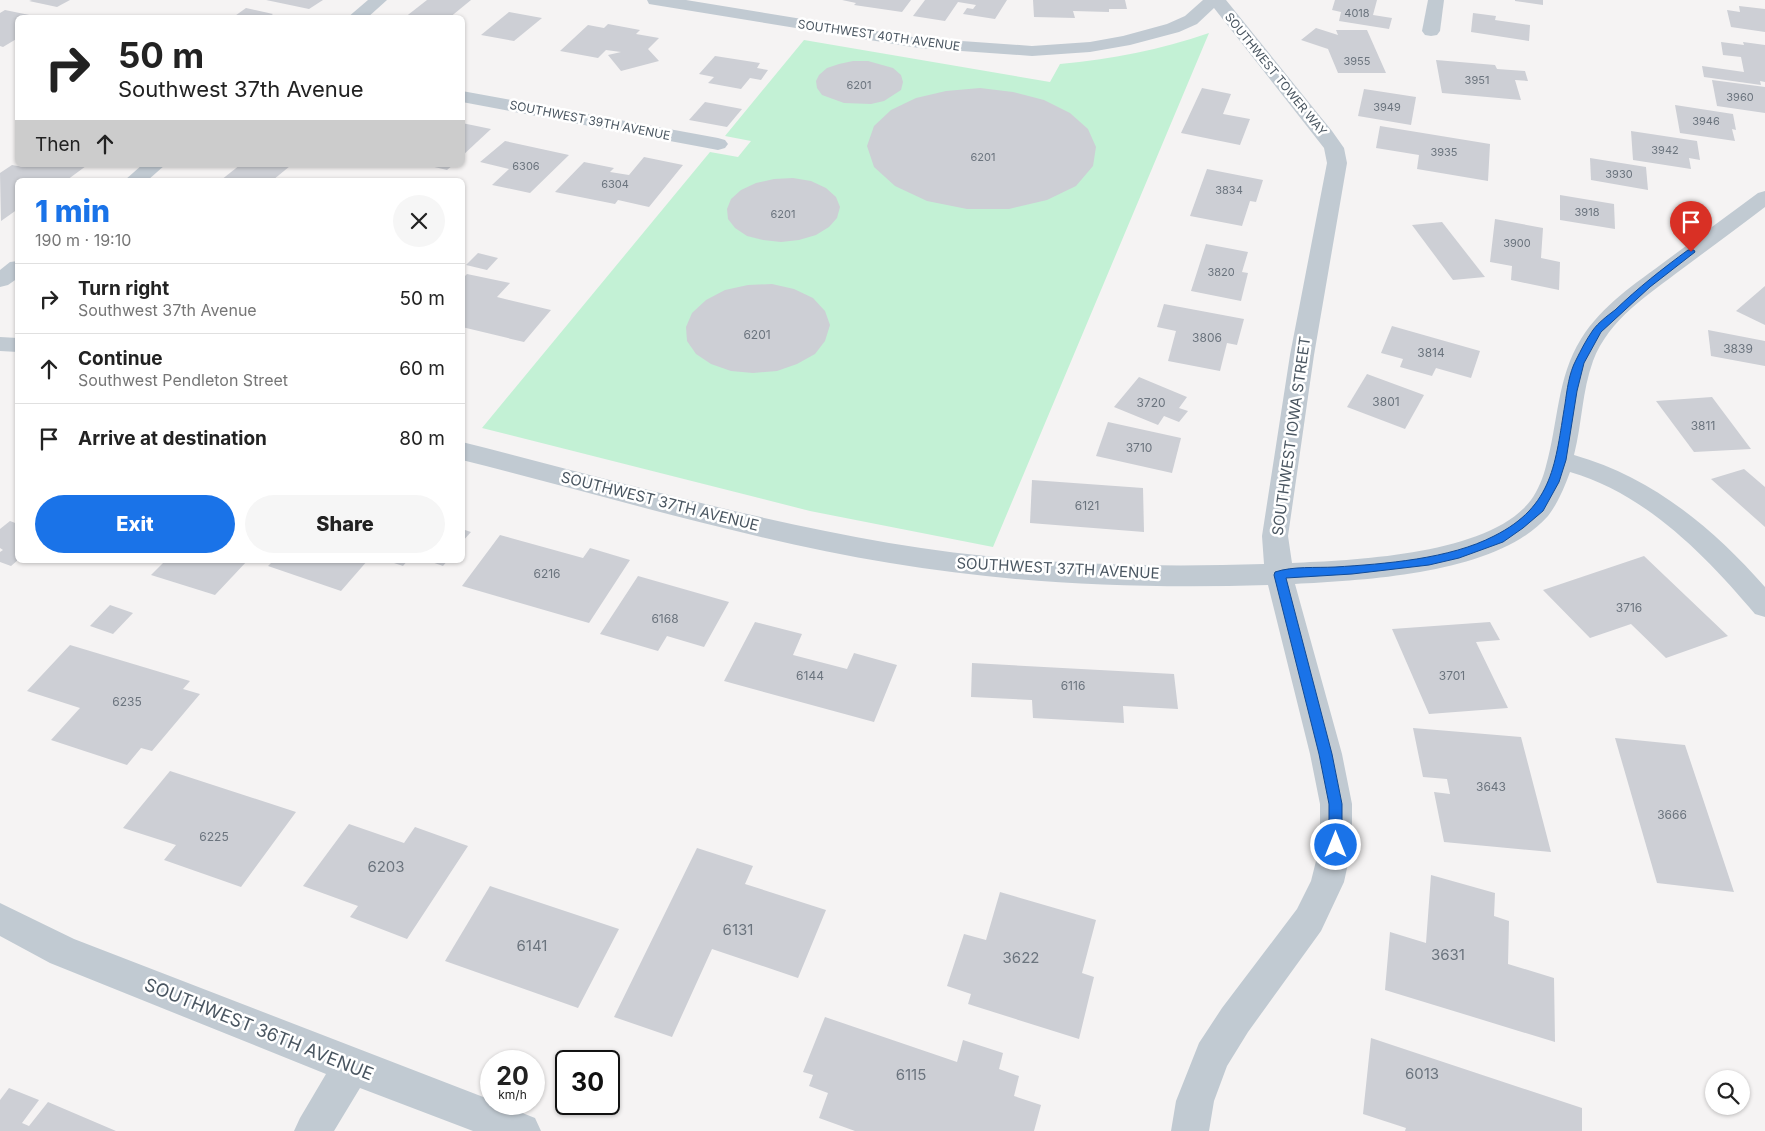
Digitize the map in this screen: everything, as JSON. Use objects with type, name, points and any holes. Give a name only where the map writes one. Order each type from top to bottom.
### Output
[{"type":"street","points":[[359,15],[379,0]]},
{"type":"street","name":"SOUTHWEST 40TH AVENUE","points":[[655,0],[919,43],[1032,51],[1124,41],[1173,28],[1191,20],[1215,0]]},
{"type":"street","name":"SOUTHWEST TOWER WAY","points":[[1215,0],[1334,148]]},
{"type":"street","points":[[1431,31],[1436,0]]},
{"type":"street","name":"SOUTHWEST 39TH AVENUE","points":[[465,97],[718,144]]},
{"type":"street","name":"SOUTHWEST IOWA STREET","points":[[1190,1131],[1195,1100],[1212,1056],[1235,1020],[1309,920],[1327,882],[1336,845],[1336,804],[1326,754],[1279,575],[1275,536],[1302,355],[1337,163],[1334,148]]},
{"type":"street","points":[[138,178],[152,167]]},
{"type":"street","name":"SOUTHWEST 37TH AVENUE","points":[[465,452],[714,516],[890,553],[1002,568],[1129,575],[1279,575],[1352,570],[1429,560],[1459,554],[1499,539],[1540,508],[1554,482],[1561,460],[1572,391],[1579,363],[1597,331],[1647,285],[1765,197]]},
{"type":"street","points":[[0,280],[15,269]]},
{"type":"street","points":[[0,344],[15,345]]},
{"type":"street","points":[[1561,460],[1610,476],[1654,501],[1701,536],[1765,606]]},
{"type":"street","name":"SOUTHWEST 36TH AVENUE","points":[[0,919],[62,951],[522,1131]]},
{"type":"street","points":[[313,1131],[352,1066]]},
{"type":"green space","points":[[1209,33],[993,547],[810,511],[482,428],[710,152],[738,157],[751,141],[725,136],[804,40],[1050,82],[1060,64],[1136,53]]},
{"type":"building","points":[[70,0],[57,7],[29,1]]},
{"type":"building","points":[[266,0],[323,0],[309,9]]},
{"type":"building","points":[[427,0],[471,0],[453,15],[408,15]]},
{"type":"building","points":[[842,0],[911,0],[902,12],[854,5],[856,3]]},
{"type":"building","points":[[925,0],[1007,0],[995,19],[963,14],[967,8],[973,9],[976,5],[958,2],[945,21],[913,16]]},
{"type":"building","points":[[1033,0],[1125,0],[1127,9],[1109,9],[1109,12],[1073,11],[1075,18],[1034,17]]},
{"type":"building","points":[[1335,0],[1377,0],[1373,15],[1392,18],[1389,29],[1339,21],[1341,12],[1332,10]]},
{"type":"building","points":[[1543,0],[1543,5],[1515,1]]},
{"type":"building","points":[[1739,6],[1765,9],[1765,32],[1731,27],[1727,10],[1740,12]]},
{"type":"building","points":[[246,8],[273,14],[272,15],[236,15]]},
{"type":"building","points":[[5,10],[29,15],[15,15],[15,40],[3,47],[0,46],[0,13]]},
{"type":"building","points":[[509,12],[542,18],[514,41],[481,35]]},
{"type":"building","points":[[1473,13],[1496,16],[1495,20],[1530,25],[1529,41],[1471,32]]},
{"type":"building","points":[[608,24],[640,30],[636,34],[659,38],[648,49],[659,61],[621,71],[608,55],[621,52],[606,50],[598,58],[560,51],[588,25],[604,28]]},
{"type":"building","points":[[1316,28],[1338,35],[1336,30],[1367,30],[1386,73],[1338,73],[1328,49],[1301,40]]},
{"type":"building","points":[[1721,42],[1765,45],[1765,82],[1760,81],[1761,85],[1704,77],[1702,66],[1744,72],[1741,57],[1723,55]]},
{"type":"building","points":[[715,56],[760,63],[757,68],[768,70],[761,80],[750,78],[741,89],[708,83],[714,77],[699,74]]},
{"type":"building","points":[[1436,60],[1495,65],[1497,69],[1525,71],[1528,81],[1515,80],[1521,100],[1442,93]]},
{"type":"building","points":[[853,61],[868,61],[893,68],[901,75],[903,82],[901,90],[884,101],[871,104],[844,103],[822,95],[817,88],[816,81],[819,75],[827,68]]},
{"type":"building","points":[[1712,80],[1765,87],[1765,113],[1717,106]]},
{"type":"building","points":[[980,88],[1013,92],[1044,100],[1070,113],[1088,129],[1096,147],[1093,166],[1076,186],[1047,200],[1009,209],[967,209],[927,201],[895,186],[874,167],[867,146],[874,126],[891,110],[916,98],[946,91]]},
{"type":"building","points":[[1202,88],[1231,94],[1223,114],[1250,119],[1240,145],[1181,133]]},
{"type":"building","points":[[1364,89],[1416,97],[1411,125],[1358,116]]},
{"type":"building","points":[[705,102],[742,109],[727,127],[689,120]]},
{"type":"building","points":[[1675,105],[1733,114],[1736,130],[1732,129],[1735,141],[1680,133]]},
{"type":"building","points":[[465,124],[491,129],[465,153]]},
{"type":"building","points":[[1380,126],[1490,144],[1488,181],[1417,169],[1419,155],[1376,148]]},
{"type":"building","points":[[1631,131],[1697,141],[1700,160],[1689,158],[1691,169],[1633,160]]},
{"type":"building","points":[[505,141],[569,155],[530,193],[492,185],[509,169],[480,162]]},
{"type":"building","points":[[644,157],[683,165],[649,207],[618,200],[615,204],[555,192],[584,162],[614,168],[610,172],[629,175]]},
{"type":"building","points":[[1590,158],[1646,167],[1648,190],[1591,180]]},
{"type":"building","points":[[12,165],[15,167],[85,167],[70,178],[15,178],[15,211],[1,221],[0,173]]},
{"type":"building","points":[[237,167],[289,167],[275,178],[224,178]]},
{"type":"building","points":[[434,167],[451,167],[447,170]]},
{"type":"building","points":[[1207,169],[1263,180],[1256,202],[1250,201],[1242,226],[1190,216]]},
{"type":"building","points":[[793,178],[811,181],[826,188],[836,197],[840,207],[837,218],[829,227],[816,235],[799,240],[781,242],[747,236],[735,228],[728,219],[727,209],[731,199],[741,190],[756,183],[774,179]]},
{"type":"building","points":[[1560,195],[1614,204],[1615,229],[1560,220]]},
{"type":"building","points":[[1495,219],[1543,228],[1541,258],[1560,262],[1559,290],[1511,280],[1512,266],[1490,262]]},
{"type":"building","points":[[1442,222],[1485,277],[1453,280],[1412,225]]},
{"type":"building","points":[[1206,244],[1248,252],[1242,272],[1248,273],[1241,301],[1191,291]]},
{"type":"building","points":[[478,253],[498,258],[487,270],[466,265]]},
{"type":"building","points":[[467,274],[510,283],[497,297],[551,310],[524,342],[465,328],[465,276]]},
{"type":"building","points":[[772,284],[794,289],[813,298],[825,311],[830,325],[825,341],[815,354],[797,364],[777,371],[753,373],[731,371],[711,364],[696,354],[687,341],[686,327],[692,313],[706,300],[725,290],[748,285]]},
{"type":"building","points":[[1765,286],[1765,325],[1736,311]]},
{"type":"building","points":[[1164,304],[1244,319],[1237,345],[1227,343],[1220,371],[1168,361],[1176,331],[1157,327]]},
{"type":"building","points":[[1392,326],[1480,351],[1471,378],[1436,368],[1432,376],[1400,367],[1403,359],[1381,353]]},
{"type":"building","points":[[1708,330],[1765,341],[1765,366],[1711,356]]},
{"type":"building","points":[[1367,374],[1424,395],[1405,429],[1347,407]]},
{"type":"building","points":[[1139,377],[1187,397],[1179,408],[1188,411],[1179,422],[1164,416],[1158,425],[1114,407]]},
{"type":"building","points":[[1712,397],[1751,449],[1694,452],[1656,401]]},
{"type":"building","points":[[1108,422],[1181,438],[1172,473],[1096,456]]},
{"type":"building","points":[[1744,469],[1765,487],[1765,527],[1711,479]]},
{"type":"building","points":[[1032,480],[1143,488],[1144,532],[1030,523]]},
{"type":"building","points":[[10,521],[15,523],[15,563],[11,566],[0,562],[0,552],[3,550],[0,548],[0,529]]},
{"type":"building","points":[[465,530],[471,532],[465,539]]},
{"type":"building","points":[[500,535],[583,558],[590,548],[630,560],[589,623],[462,586]]},
{"type":"building","points":[[1644,556],[1728,636],[1666,658],[1631,624],[1590,638],[1543,590]]},
{"type":"building","points":[[163,563],[245,563],[215,595],[151,575]]},
{"type":"building","points":[[271,563],[365,563],[341,591],[268,566]]},
{"type":"building","points":[[394,563],[406,563],[403,566]]},
{"type":"building","points":[[434,563],[446,563],[443,566]]},
{"type":"building","points":[[638,576],[729,602],[704,647],[667,636],[658,651],[600,634]]},
{"type":"building","points":[[110,605],[133,613],[113,634],[90,626]]},
{"type":"building","points":[[755,622],[802,634],[793,655],[847,669],[854,653],[897,665],[874,722],[724,681]]},
{"type":"building","points":[[1490,622],[1500,640],[1476,642],[1508,708],[1429,714],[1392,629]]},
{"type":"building","points":[[70,645],[190,681],[183,689],[200,694],[152,751],[141,748],[127,765],[51,740],[80,708],[27,691]]},
{"type":"building","points":[[972,663],[1174,674],[1178,709],[1123,706],[1124,723],[1033,718],[1032,700],[971,697]]},
{"type":"building","points":[[1413,728],[1521,737],[1551,852],[1444,842],[1434,792],[1450,794],[1447,779],[1423,777]]},
{"type":"building","points":[[1615,738],[1685,745],[1734,892],[1657,883]]},
{"type":"building","points":[[170,771],[296,812],[241,887],[164,860],[176,845],[123,828]]},
{"type":"building","points":[[349,824],[404,843],[415,827],[468,846],[407,939],[350,917],[358,906],[303,886]]},
{"type":"building","points":[[697,848],[753,866],[745,884],[826,910],[798,978],[712,949],[672,1037],[614,1017]]},
{"type":"building","points":[[1431,875],[1495,893],[1494,916],[1509,921],[1508,964],[1554,978],[1555,1042],[1385,990],[1390,932],[1426,943]]},
{"type":"building","points":[[490,886],[619,929],[578,1008],[445,961]]},
{"type":"building","points":[[1000,892],[1096,920],[1082,973],[1094,977],[1079,1039],[968,1004],[971,994],[947,986],[964,934],[986,940]]},
{"type":"building","points":[[825,1017],[957,1062],[963,1040],[1003,1053],[999,1069],[1019,1076],[1014,1096],[1041,1105],[1034,1131],[855,1131],[819,1118],[828,1093],[809,1086],[813,1075],[803,1072]]},
{"type":"building","points":[[1371,1038],[1582,1108],[1582,1131],[1405,1131],[1406,1128],[1363,1114]]},
{"type":"building","points":[[9,1088],[39,1100],[22,1123],[29,1126],[48,1102],[116,1131],[0,1131],[0,1100]]},
{"type":"route","points":[[1336,845],[1336,804],[1326,754],[1279,575],[1352,570],[1459,554],[1499,539],[1520,525],[1540,508],[1554,482],[1561,460],[1572,391],[1579,363],[1597,331],[1647,285],[1691,252]]}]
